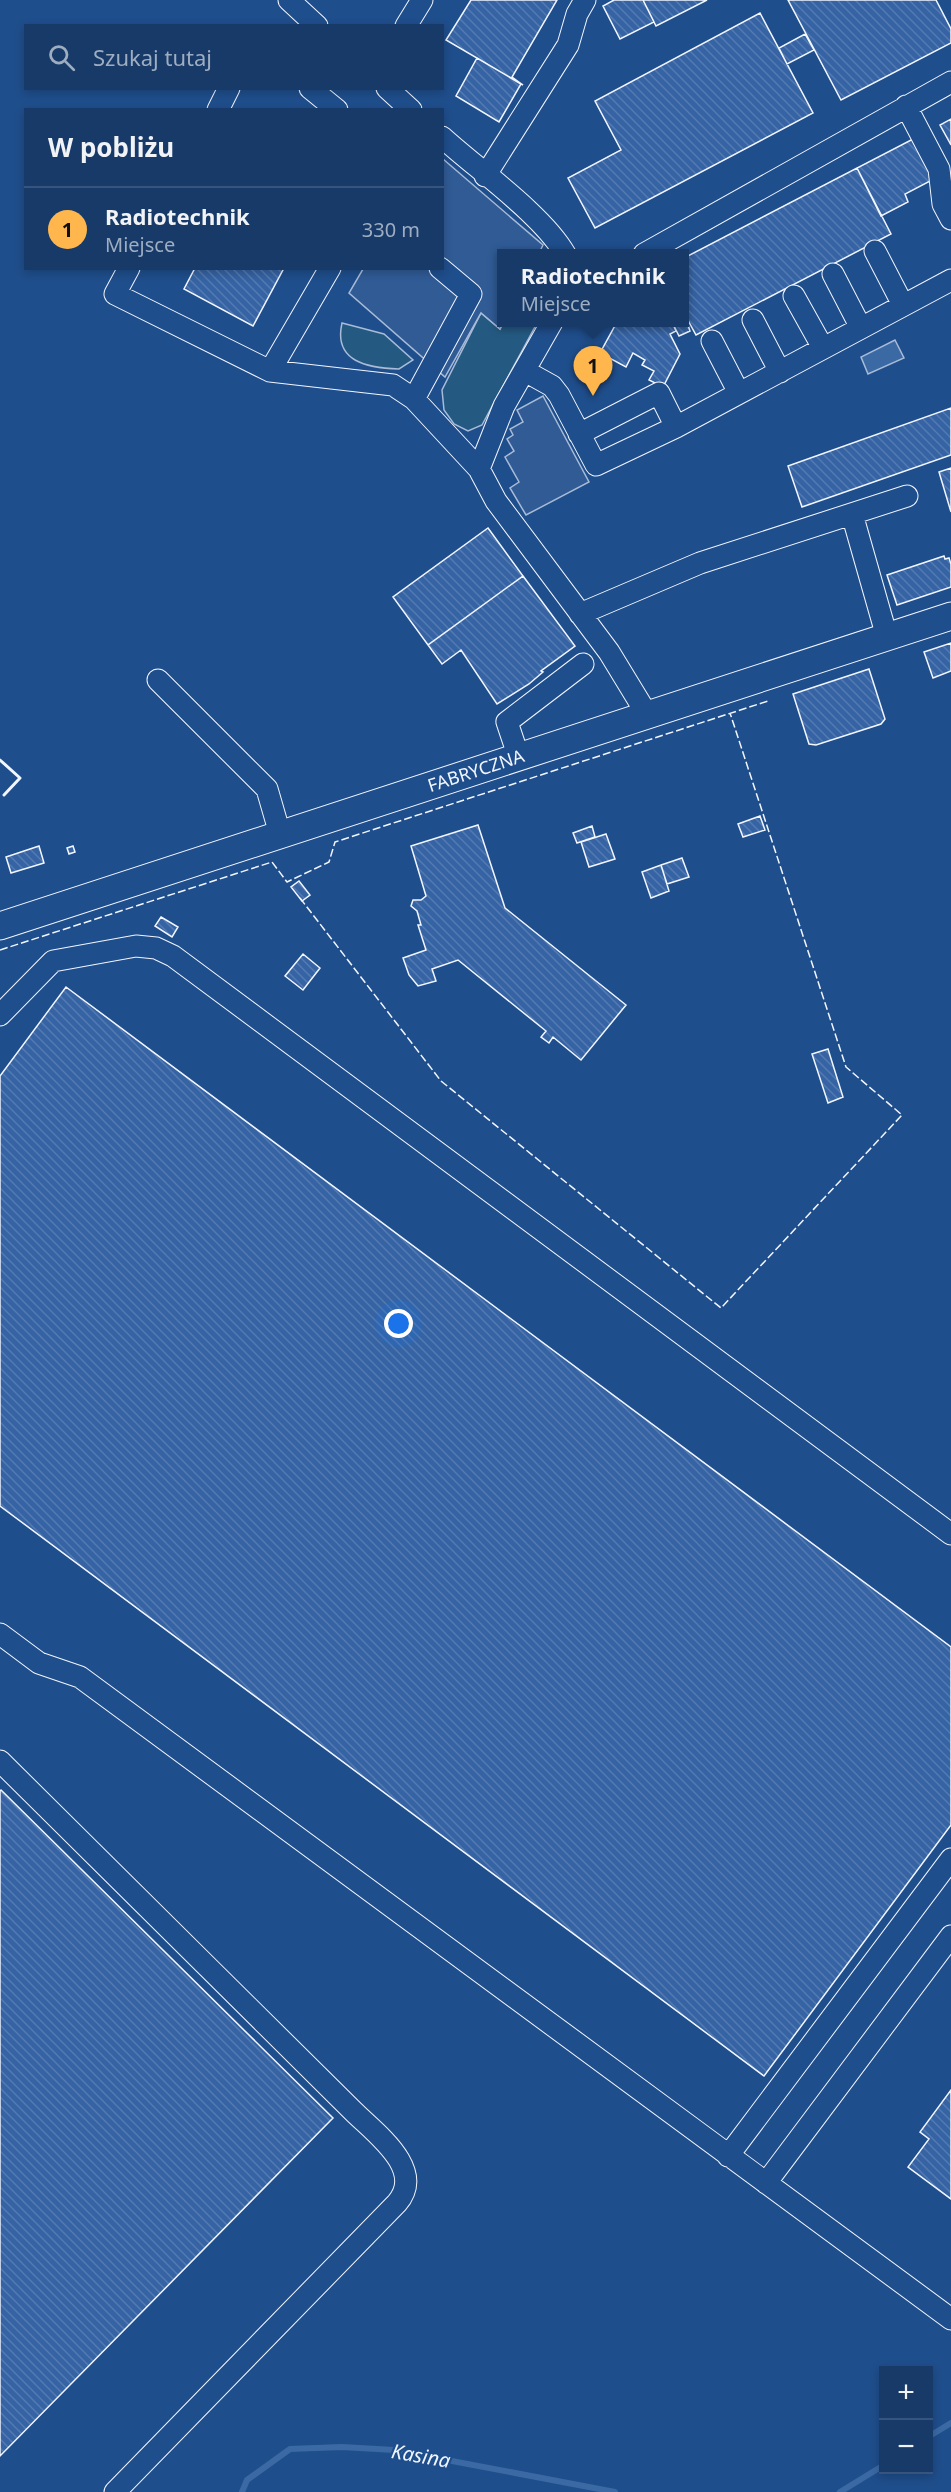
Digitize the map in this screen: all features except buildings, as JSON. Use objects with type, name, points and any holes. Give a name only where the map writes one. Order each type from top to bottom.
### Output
[{"type":"main road","name":"FABRYCZNA","points":[[0,926],[951,616]]},
{"type":"lane","points":[[289,0],[315,24]]},
{"type":"lane","points":[[407,24],[422,0]]},
{"type":"lane","points":[[485,176],[567,45],[577,14],[585,0]]},
{"type":"lane","points":[[654,249],[951,82]]},
{"type":"lane","points":[[219,108],[228,90]]},
{"type":"lane","points":[[312,90],[335,108]]},
{"type":"lane","points":[[389,90],[409,108]]},
{"type":"lane","points":[[906,106],[939,169],[943,204],[951,219]]},
{"type":"lane","points":[[444,140],[539,222],[558,241],[562,249]]},
{"type":"lane","points":[[875,251],[903,305]]},
{"type":"lane","points":[[128,270],[116,294],[270,371],[393,385],[414,399],[480,469],[496,501],[609,652],[648,716]]},
{"type":"lane","points":[[270,371],[329,270]]},
{"type":"lane","points":[[414,399],[471,294],[442,270]]},
{"type":"lane","points":[[833,274],[861,328]]},
{"type":"lane","points":[[525,371],[552,386],[596,465],[676,427],[951,280]]},
{"type":"lane","points":[[794,296],[823,348]]},
{"type":"lane","points":[[753,320],[780,372]]},
{"type":"lane","points":[[480,469],[504,406],[549,327]]},
{"type":"lane","points":[[712,341],[739,393]]},
{"type":"lane","points":[[579,434],[658,393],[676,427]]},
{"type":"lane","points":[[580,614],[700,563],[907,496]]},
{"type":"lane","points":[[852,514],[888,637]]},
{"type":"lane","points":[[519,758],[507,722],[583,664]]},
{"type":"lane","points":[[158,680],[267,789],[280,834]]},
{"type":"lane","points":[[0,1015],[53,961],[136,946],[156,948],[173,956],[951,1534]]},
{"type":"lane","points":[[0,1634],[39,1663],[80,1677],[951,2319]]},
{"type":"lane","points":[[0,1761],[396,2154],[405,2171],[405,2188],[397,2204],[115,2492]]},
{"type":"lane","points":[[728,2156],[951,1859]]},
{"type":"lane","points":[[766,2183],[951,1936]]},
{"type":"shaded area","points":[[444,160],[543,245],[541,249],[497,249],[497,326],[481,313],[445,377],[349,293],[362,270],[444,270]]},
{"type":"shaded area","points":[[481,313],[500,329],[501,327],[535,327],[482,425],[468,431],[454,424],[444,410],[442,390]]},
{"type":"shaded area","points":[[342,323],[384,334],[413,360],[399,369],[376,367],[356,360],[343,346]]},
{"type":"shaded area","points":[[895,340],[904,358],[868,374],[861,357]]},
{"type":"shaded area","points":[[543,396],[589,482],[526,515],[510,488],[519,482],[505,457],[514,451],[507,439],[513,435],[510,429],[523,422],[517,410]]},
{"type":"waterway","name":"Kasina","points":[[933,2434],[951,2423]]},
{"type":"waterway","name":"Kasina","points":[[242,2492],[247,2480],[290,2449],[342,2447],[394,2450],[615,2492]]},
{"type":"waterway","name":"Kasina","points":[[840,2492],[879,2468]]},
{"type":"fence","points":[[0,950],[272,862],[287,882],[329,862],[335,842],[768,701]]},
{"type":"fence","points":[[300,898],[441,1081],[721,1308],[902,1115],[846,1067],[730,713]]},
{"type":"wall","points":[[0,760],[20,778],[4,795]]},
{"type":"place","name":"Radiotechnik","points":[[593,396]]}]
